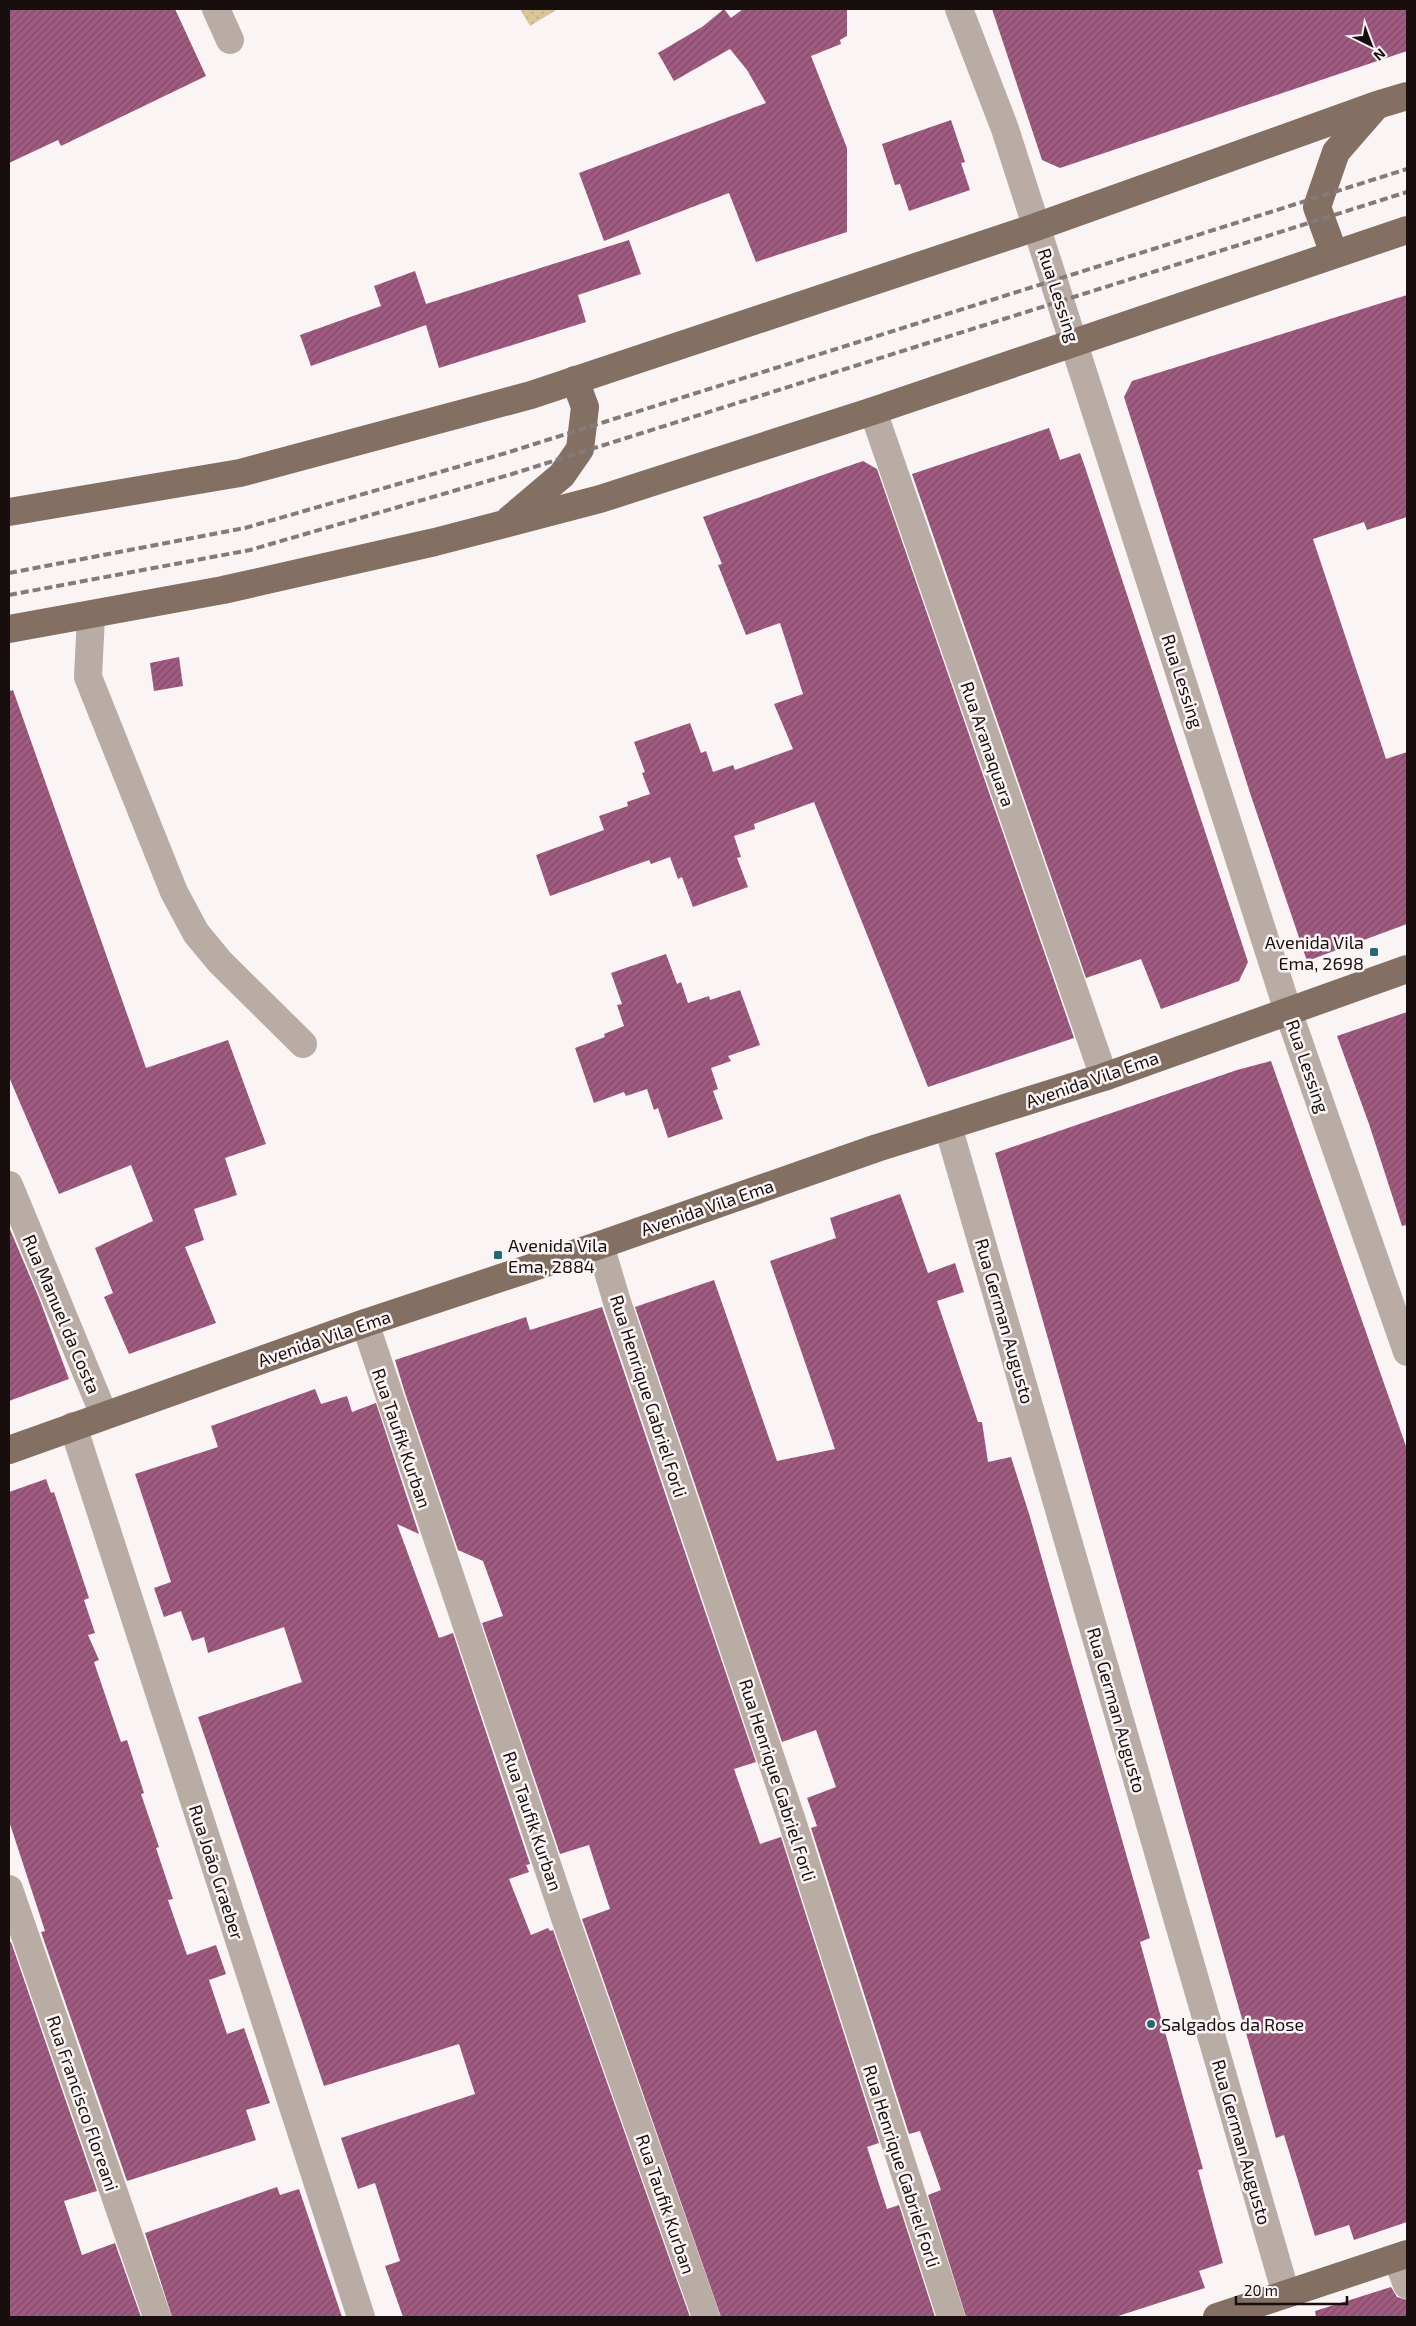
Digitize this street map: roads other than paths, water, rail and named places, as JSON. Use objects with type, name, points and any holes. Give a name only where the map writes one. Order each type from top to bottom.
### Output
[{"type":"main road","points":[[9,512],[240,473],[531,395],[1036,227],[1376,105],[1407,96]]},
{"type":"main road","points":[[1334,254],[1317,207],[1336,152],[1376,105]]},
{"type":"main road","points":[[9,629],[91,616],[223,590],[503,524],[600,499],[873,411],[1407,230]]},
{"type":"main road","points":[[503,524],[562,474],[580,448],[585,407],[575,380]]},
{"type":"main road","name":"Avenida Vila Ema","points":[[9,1450],[364,1323],[600,1245],[877,1148],[1104,1077],[1407,969]]},
{"type":"main road","points":[[1217,2317],[1402,2256]]},
{"type":"street","points":[[216,9],[230,40]]},
{"type":"street","name":"Rua Lessing","points":[[959,9],[1005,129],[1288,1011],[1407,1352]]},
{"type":"street","name":"Rua Aranaquara","points":[[873,411],[1104,1077]]},
{"type":"street","points":[[91,616],[88,678],[174,892],[196,933],[220,962],[303,1044]]},
{"type":"street","name":"Rua German Augusto","points":[[948,1126],[1286,2294]]},
{"type":"street","name":"Rua Manuel da Costa","points":[[9,1185],[104,1415]]},
{"type":"street","name":"Rua Henrique Gabriel Forli","points":[[600,1245],[617,1302],[792,1821],[951,2317]]},
{"type":"street","name":"Rua Taufik Kurban","points":[[364,1323],[562,1908],[706,2317]]},
{"type":"street","name":"Rua João Graeber","points":[[73,1426],[361,2317]]},
{"type":"street","name":"Rua Francisco Floreani","points":[[9,1889],[157,2317]]},
{"type":"street","points":[[1402,2256],[1407,2285]]},
{"type":"railway","points":[[9,573],[245,528],[506,453],[1407,169]]},
{"type":"railway","points":[[9,595],[250,550],[512,474],[1407,192]]},
{"type":"place","name":"Avenida Vila Ema, 2698","points":[[1374,952]]},
{"type":"place","name":"Avenida Vila Ema, 2884","points":[[498,1255]]},
{"type":"place","name":"Salgados da Rose","points":[[1151,2024]]}]
